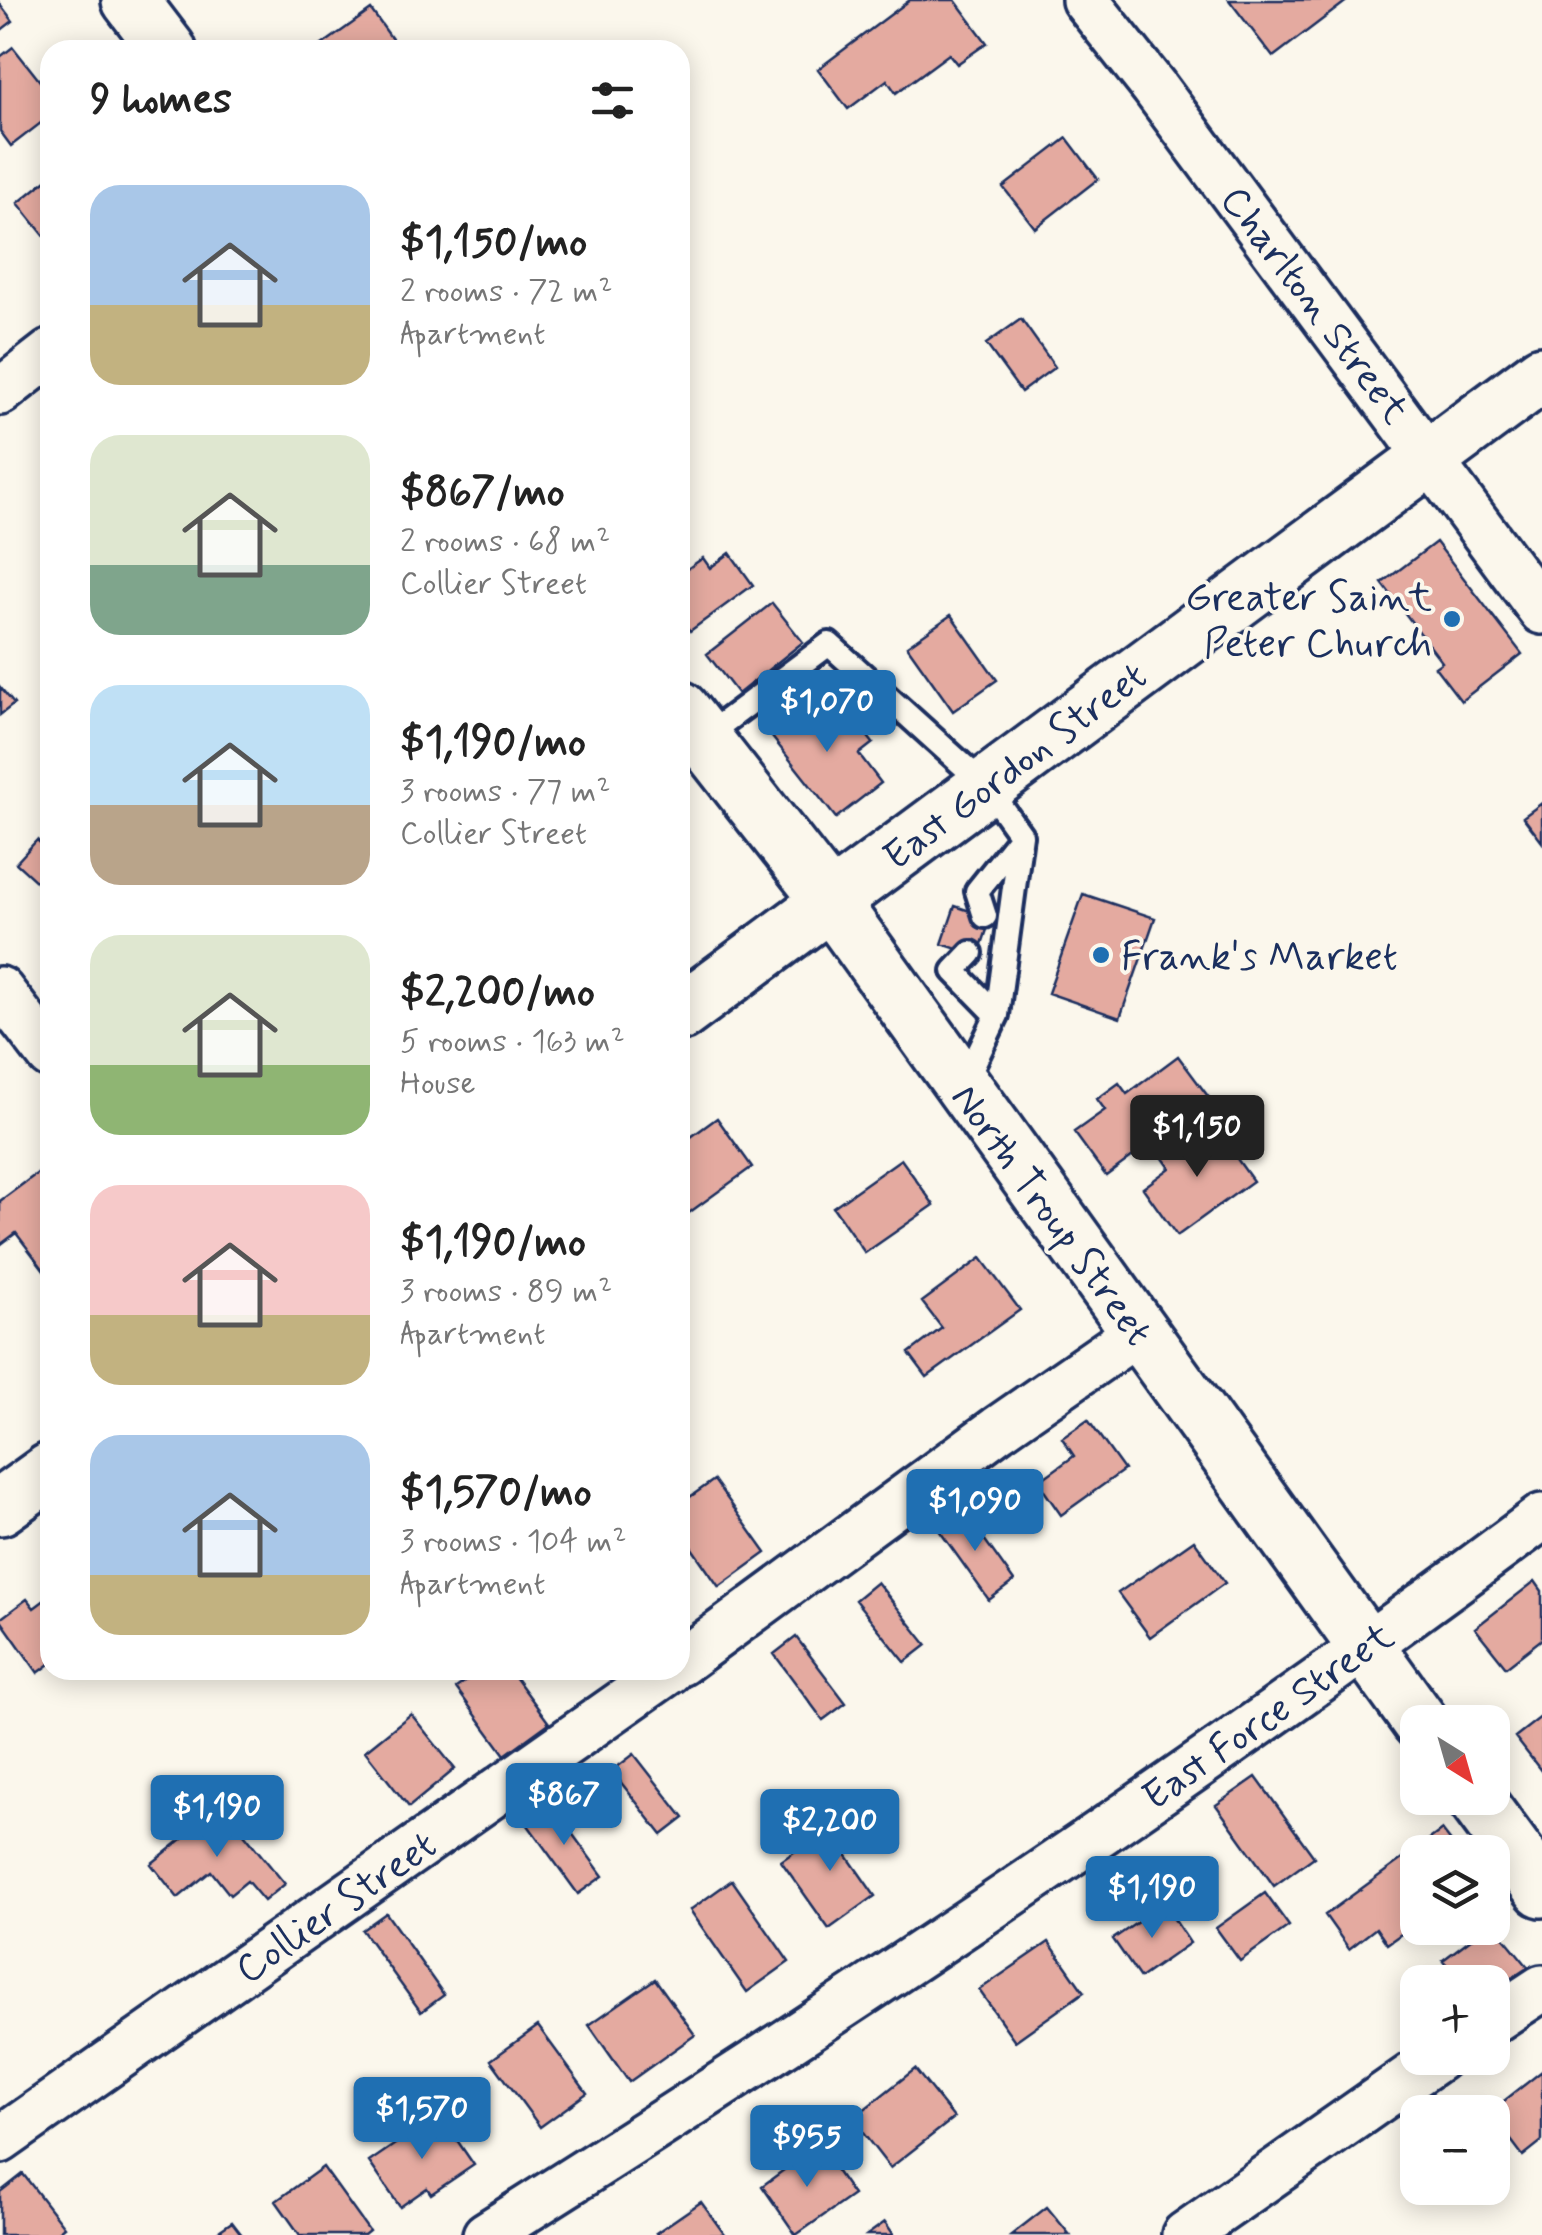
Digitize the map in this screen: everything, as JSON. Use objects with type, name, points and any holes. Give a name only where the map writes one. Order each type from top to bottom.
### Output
[{"type":"street","points":[[130,0],[160,40]]},
{"type":"street","name":"Charlton Street","points":[[1085,0],[1542,611]]},
{"type":"street","points":[[0,392],[40,361]]},
{"type":"street","name":"East Gordon Street","points":[[690,1006],[1542,374]]},
{"type":"street","name":"North Troup Street","points":[[692,723],[831,902],[1407,1705]]},
{"type":"street","points":[[0,990],[40,1042]]},
{"type":"street","points":[[690,1656],[998,1428],[1138,1332]]},
{"type":"street","points":[[0,1507],[40,1477]]},
{"type":"street","name":"East Force Street","points":[[486,2235],[943,1939],[1366,1649],[1542,1517]]},
{"type":"street","name":"Collier Street","points":[[0,2140],[656,1680]]},
{"type":"street","points":[[1488,1815],[1542,1889]]},
{"type":"street","points":[[1510,2009],[1542,1988]]},
{"type":"street","points":[[1185,2235],[1414,2075]]},
{"type":"lane","points":[[692,723],[829,644],[986,786],[1022,835],[997,1015],[962,1089]]},
{"type":"lane","points":[[984,916],[969,899],[1022,835]]},
{"type":"lane","points":[[948,946],[954,972],[997,1015]]},
{"type":"lane","points":[[954,972],[971,953]]},
{"type":"building","points":[[910,0],[955,0],[987,43],[957,64],[949,54],[896,93],[887,80],[848,109],[818,69]]},
{"type":"building","points":[[1229,0],[1348,0],[1273,57]]},
{"type":"building","points":[[0,4],[13,21],[0,31]]},
{"type":"building","points":[[371,10],[393,40],[329,40]]},
{"type":"building","points":[[13,47],[40,81],[40,124],[11,146],[0,131],[0,57]]},
{"type":"building","points":[[1067,138],[1098,179],[1035,228],[1003,187]]},
{"type":"building","points":[[40,185],[40,230],[18,203]]},
{"type":"building","points":[[1021,319],[1055,367],[1021,392],[986,344]]},
{"type":"building","name":"Greater Saint Peter Church","points":[[1436,542],[1522,654],[1461,701],[1435,667],[1442,662],[1382,583]]},
{"type":"building","points":[[730,553],[753,585],[690,631],[690,567],[703,558],[710,568]]},
{"type":"building","points":[[772,603],[803,642],[738,694],[707,654]]},
{"type":"building","points":[[951,615],[997,680],[953,711],[907,646]]},
{"type":"building","points":[[0,687],[14,704],[0,715]]},
{"type":"building","points":[[814,695],[840,727],[853,718],[873,743],[859,754],[881,783],[836,818],[768,732]]},
{"type":"building","points":[[1542,803],[1542,842],[1523,817]]},
{"type":"building","points":[[37,840],[40,885],[16,863]]},
{"type":"building","name":"Frank's Market","points":[[1083,894],[1155,918],[1120,1018],[1048,993]]},
{"type":"building","points":[[955,906],[991,918],[978,956],[942,944]]},
{"type":"building","points":[[1178,1056],[1210,1099],[1106,1176],[1074,1132],[1105,1110],[1097,1099],[1119,1083],[1127,1094]]},
{"type":"building","points":[[717,1118],[752,1167],[690,1212],[690,1138]]},
{"type":"building","points":[[1212,1124],[1253,1181],[1177,1236],[1143,1188],[1170,1168],[1163,1158]]},
{"type":"building","points":[[901,1159],[934,1205],[865,1253],[833,1207]]},
{"type":"building","points":[[40,1173],[40,1265],[16,1233],[0,1245],[0,1201]]},
{"type":"building","points":[[981,1258],[1020,1310],[927,1377],[909,1353],[942,1328],[922,1302]]},
{"type":"building","points":[[1088,1420],[1124,1470],[1061,1515],[1038,1482],[1074,1456],[1062,1438]]},
{"type":"building","points":[[714,1480],[766,1553],[719,1587],[690,1545],[690,1497]]},
{"type":"building","points":[[962,1508],[1014,1581],[989,1600],[936,1526]]},
{"type":"building","points":[[1194,1540],[1225,1583],[1150,1637],[1118,1593]]},
{"type":"building","points":[[1535,1581],[1542,1591],[1542,1639],[1506,1667],[1475,1628]]},
{"type":"building","points":[[877,1582],[927,1645],[905,1662],[855,1600]]},
{"type":"building","points":[[27,1599],[34,1608],[40,1604],[38,1673],[0,1619]]},
{"type":"building","points":[[796,1637],[846,1703],[823,1720],[774,1654]]},
{"type":"building","points":[[467,1680],[517,1680],[549,1723],[505,1755],[456,1688]]},
{"type":"building","points":[[411,1714],[455,1769],[409,1807],[365,1751]]},
{"type":"building","points":[[1542,1716],[1542,1772],[1515,1737]]},
{"type":"building","points":[[634,1754],[684,1818],[662,1835],[612,1771]]},
{"type":"building","points":[[1256,1777],[1314,1857],[1274,1886],[1216,1805]]},
{"type":"building","points":[[550,1803],[603,1876],[578,1894],[525,1821]]},
{"type":"building","points":[[222,1807],[285,1884],[264,1901],[247,1881],[230,1895],[211,1871],[178,1898],[151,1864]]},
{"type":"building","points":[[844,1817],[861,1841],[845,1853],[875,1896],[829,1929],[781,1861]]},
{"type":"building","points":[[1400,1861],[1400,1935],[1387,1944],[1376,1928],[1349,1949],[1325,1915]]},
{"type":"building","points":[[732,1880],[789,1962],[747,1992],[690,1910]]},
{"type":"building","points":[[1265,1893],[1289,1926],[1240,1961],[1216,1928]]},
{"type":"building","points":[[1164,1904],[1190,1943],[1140,1978],[1113,1939]]},
{"type":"building","points":[[386,1913],[444,1995],[421,2012],[362,1930]]},
{"type":"building","points":[[1049,1942],[1084,1992],[1015,2041],[979,1990]]},
{"type":"building","points":[[1463,1945],[1510,1945],[1530,1969],[1510,1985],[1510,1965],[1447,1965],[1443,1960]]},
{"type":"building","points":[[655,1979],[695,2035],[629,2082],[589,2025]]},
{"type":"building","points":[[538,2026],[587,2093],[540,2127],[491,2060]]},
{"type":"building","points":[[915,2069],[954,2118],[890,2168],[852,2119]]},
{"type":"building","points":[[1542,2071],[1542,2141],[1523,2156],[1510,2139],[1510,2096]]},
{"type":"building","points":[[439,2114],[474,2165],[431,2194],[427,2188],[400,2207],[369,2162]]},
{"type":"building","points":[[818,2145],[853,2195],[796,2235],[762,2186]]},
{"type":"building","points":[[323,2167],[369,2231],[364,2235],[300,2235],[276,2201]]},
{"type":"building","points":[[23,2174],[64,2227],[54,2235],[0,2235],[0,2192]]},
{"type":"building","points":[[701,2202],[725,2235],[656,2233]]},
{"type":"building","points":[[1047,2207],[1070,2235],[1011,2235]]},
{"type":"building","points":[[232,2222],[242,2235],[213,2235]]},
{"type":"building","points":[[885,2222],[894,2235],[867,2235]]},
{"type":"place","name":"Greater Saint Peter Church","points":[[1452,619]]},
{"type":"place","name":"Frank's Market","points":[[1101,955]]}]
